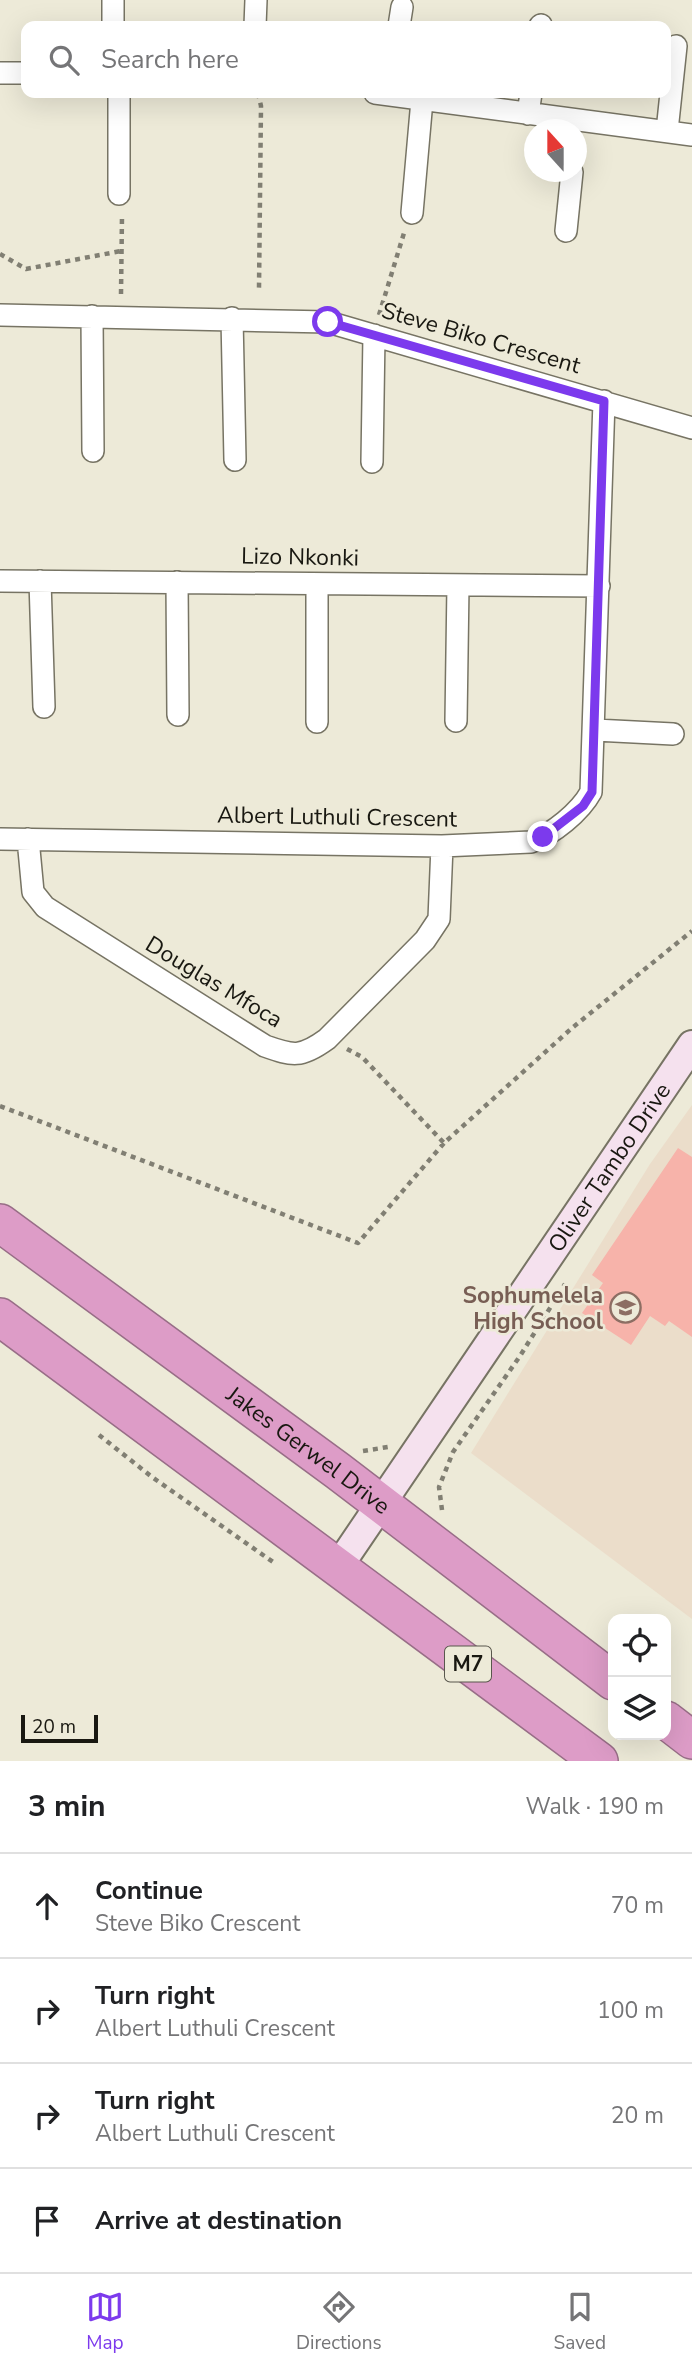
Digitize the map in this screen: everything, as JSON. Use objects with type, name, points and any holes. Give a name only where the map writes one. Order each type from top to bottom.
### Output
[{"type":"highway","name":"Jakes Gerwel Drive","points":[[0,1223],[381,1504],[608,1677]]},
{"type":"highway","name":"M7","points":[[0,1317],[598,1761]]},
{"type":"highway","points":[[671,1724],[692,1740]]},
{"type":"street","points":[[113,0],[113,21]]},
{"type":"street","points":[[255,21],[256,0]]},
{"type":"street","points":[[671,93],[676,46]]},
{"type":"street","points":[[0,73],[21,73]]},
{"type":"street","points":[[119,194],[120,98]]},
{"type":"street","points":[[411,98],[529,103],[564,119]]},
{"type":"street","points":[[667,131],[670,98]]},
{"type":"street","points":[[412,213],[422,100]]},
{"type":"street","points":[[587,126],[692,135]]},
{"type":"street","points":[[566,231],[571,182]]},
{"type":"street","name":"Steve Biko Crescent","points":[[0,315],[328,322],[692,428]]},
{"type":"street","points":[[92,316],[93,451]]},
{"type":"street","points":[[232,318],[235,460]]},
{"type":"street","points":[[372,462],[374,335]]},
{"type":"street","name":"Albert Luthuli Crescent","points":[[0,839],[442,846],[531,842],[543,837],[583,806],[592,792],[604,401]]},
{"type":"street","name":"Lizo Nkonki","points":[[0,581],[599,586]]},
{"type":"street","points":[[40,581],[44,707]]},
{"type":"street","points":[[177,582],[178,715]]},
{"type":"street","points":[[317,583],[317,722]]},
{"type":"street","points":[[456,721],[458,585]]},
{"type":"street","points":[[595,730],[673,734]]},
{"type":"street","name":"Douglas Mfoca","points":[[28,839],[33,892],[45,907],[265,1046],[291,1056],[312,1050],[327,1039],[425,940],[439,919],[442,846]]},
{"type":"street","name":"Oliver Tambo Drive","points":[[338,1567],[692,1045]]},
{"type":"path","points":[[259,98],[259,288]]},
{"type":"path","points":[[119,194],[119,317]]},
{"type":"path","points":[[374,335],[393,262],[412,213]]},
{"type":"path","points":[[0,254],[26,269],[121,251]]},
{"type":"path","points":[[0,1106],[358,1244],[444,1143],[572,1028],[692,931]]},
{"type":"path","points":[[327,1039],[362,1057],[444,1143]]},
{"type":"path","points":[[99,1435],[152,1477],[273,1562]]},
{"type":"shaded area","name":"Sophumelela High School","points":[[692,1105],[692,1619],[471,1453],[650,1164]]},
{"type":"building","name":"Sophumelela High School","points":[[678,1148],[692,1157],[692,1337],[669,1321],[665,1326],[650,1316],[631,1345],[582,1313],[603,1283],[592,1275]]},
{"type":"place","name":"Sophumelela High School","points":[[626,1308]]},
{"type":"route","points":[[328,322],[604,401],[592,792],[583,806],[543,837]]}]
